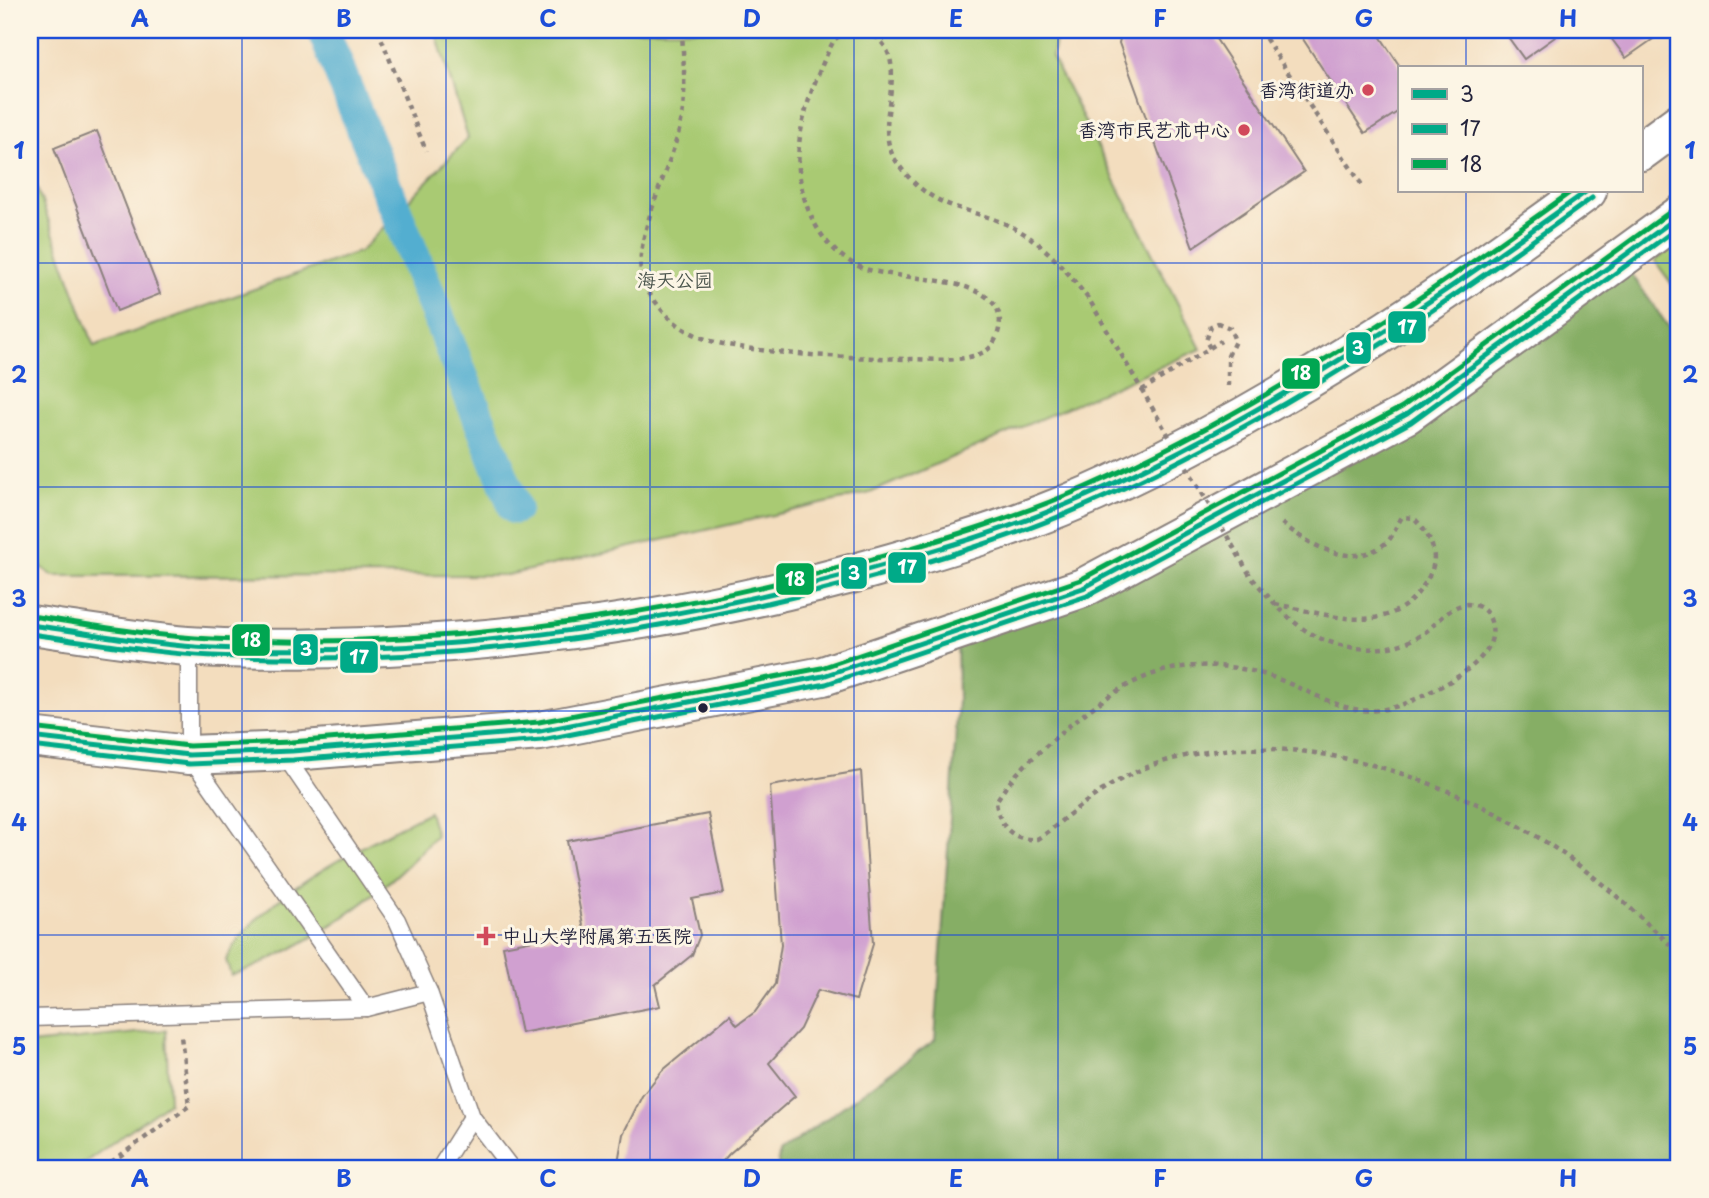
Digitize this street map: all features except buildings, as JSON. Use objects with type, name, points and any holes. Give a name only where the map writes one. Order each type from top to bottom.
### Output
[{"type":"main road","points":[[1642,150],[1679,123]]},
{"type":"main road","points":[[30,625],[189,646],[325,649],[458,643],[653,620],[788,593],[965,542],[1107,487],[1228,427],[1339,363],[1495,259],[1586,192]]},
{"type":"main road","points":[[30,737],[189,755],[281,751],[540,731],[823,676],[1083,588],[1406,414],[1679,216]]},
{"type":"lane","points":[[189,646],[189,755],[366,1008]]},
{"type":"lane","points":[[281,751],[397,920],[429,992],[472,1116],[511,1168]]},
{"type":"lane","points":[[30,1018],[366,1008],[429,992]]},
{"type":"lane","points":[[440,1168],[472,1116]]},
{"type":"path","points":[[378,30],[426,150]]},
{"type":"path","points":[[682,30],[685,98],[681,124],[642,254],[642,278],[665,314],[678,325],[718,343],[785,355],[953,359],[985,352],[996,340],[1000,325],[999,312],[992,302],[982,294],[942,282],[870,270],[848,262],[817,230],[806,205],[799,163],[805,115],[834,40],[843,33],[859,30]]},
{"type":"path","points":[[866,30],[885,42],[891,56],[888,138],[894,158],[923,194],[968,213],[998,220],[1021,232],[1067,271],[1090,300],[1251,577],[1275,604],[1308,632],[1353,648],[1376,649],[1402,643],[1423,634],[1463,604],[1475,605],[1487,612],[1493,625],[1493,638],[1472,667],[1402,706],[1383,710],[1346,708],[1314,698],[1283,681],[1250,670],[1219,666],[1194,666],[1160,671],[1137,680],[1087,711],[1012,778],[996,802],[998,817],[1006,830],[1028,839],[1037,839],[1097,793],[1156,764],[1237,750],[1278,750],[1328,756],[1374,766],[1433,787],[1526,830],[1607,888],[1679,953]]},
{"type":"path","points":[[1261,30],[1362,185]]},
{"type":"path","points":[[1210,348],[1206,341],[1211,326],[1218,323],[1230,328],[1236,341],[1228,356],[1228,427]]},
{"type":"path","points":[[1142,390],[1221,341]]},
{"type":"path","points":[[1249,498],[1304,541],[1328,551],[1348,555],[1379,547],[1390,539],[1402,517],[1414,518],[1429,533],[1433,553],[1432,572],[1414,601],[1399,611],[1376,619],[1358,621],[1275,604]]},
{"type":"path","points":[[103,1168],[189,1106],[179,1014]]},
{"type":"green space","name":"海天公园","points":[[435,30],[1057,30],[1052,57],[1201,349],[870,493],[507,575],[53,576],[30,558],[30,169],[94,346],[361,251],[468,138]]},
{"type":"green space","points":[[1679,243],[1679,294],[1655,261]]},
{"type":"green space","points":[[1621,259],[1679,342],[1679,1168],[778,1168],[779,1153],[935,1040],[958,701],[957,631],[1406,414]]},
{"type":"green space","points":[[429,812],[436,835],[415,858],[368,899],[315,935],[231,976],[226,960],[241,937],[261,915],[316,874]]},
{"type":"green space","points":[[166,1030],[169,1102],[77,1168],[30,1168],[30,1044]]},
{"type":"waterway","points":[[323,30],[515,508]]},
{"type":"transit line","name":"18","points":[[31,616],[144,633],[212,639],[294,641],[460,634],[624,614],[706,599],[866,561],[1032,509],[1151,457],[1214,424],[1337,352],[1571,192]]},
{"type":"transit line","name":"3","points":[[30,625],[144,642],[213,648],[295,650],[460,643],[542,634],[706,608],[866,570],[978,537],[1061,507],[1219,430],[1283,394],[1407,316],[1586,192]]},
{"type":"transit line","name":"17","points":[[30,634],[144,650],[213,656],[296,658],[461,651],[626,631],[708,616],[897,570],[982,545],[1064,515],[1158,472],[1223,438],[1287,402],[1412,324],[1592,198]]},
{"type":"transit line","name":"18","points":[[31,728],[189,746],[291,742],[539,722],[821,668],[1080,580],[1402,407],[1674,209]]},
{"type":"transit line","name":"3","points":[[30,737],[189,755],[292,751],[540,731],[823,676],[1083,588],[1407,414],[1679,216]]},
{"type":"transit line","name":"17","points":[[30,746],[189,764],[293,760],[542,740],[826,684],[1087,596],[1411,422],[1679,227]]},
{"type":"place","name":"香湾街道办","points":[[1368,90]]},
{"type":"place","name":"香湾市民艺术中心","points":[[1244,130]]},
{"type":"place","name":"中山大学附属第五医院","points":[[486,936]]}]
